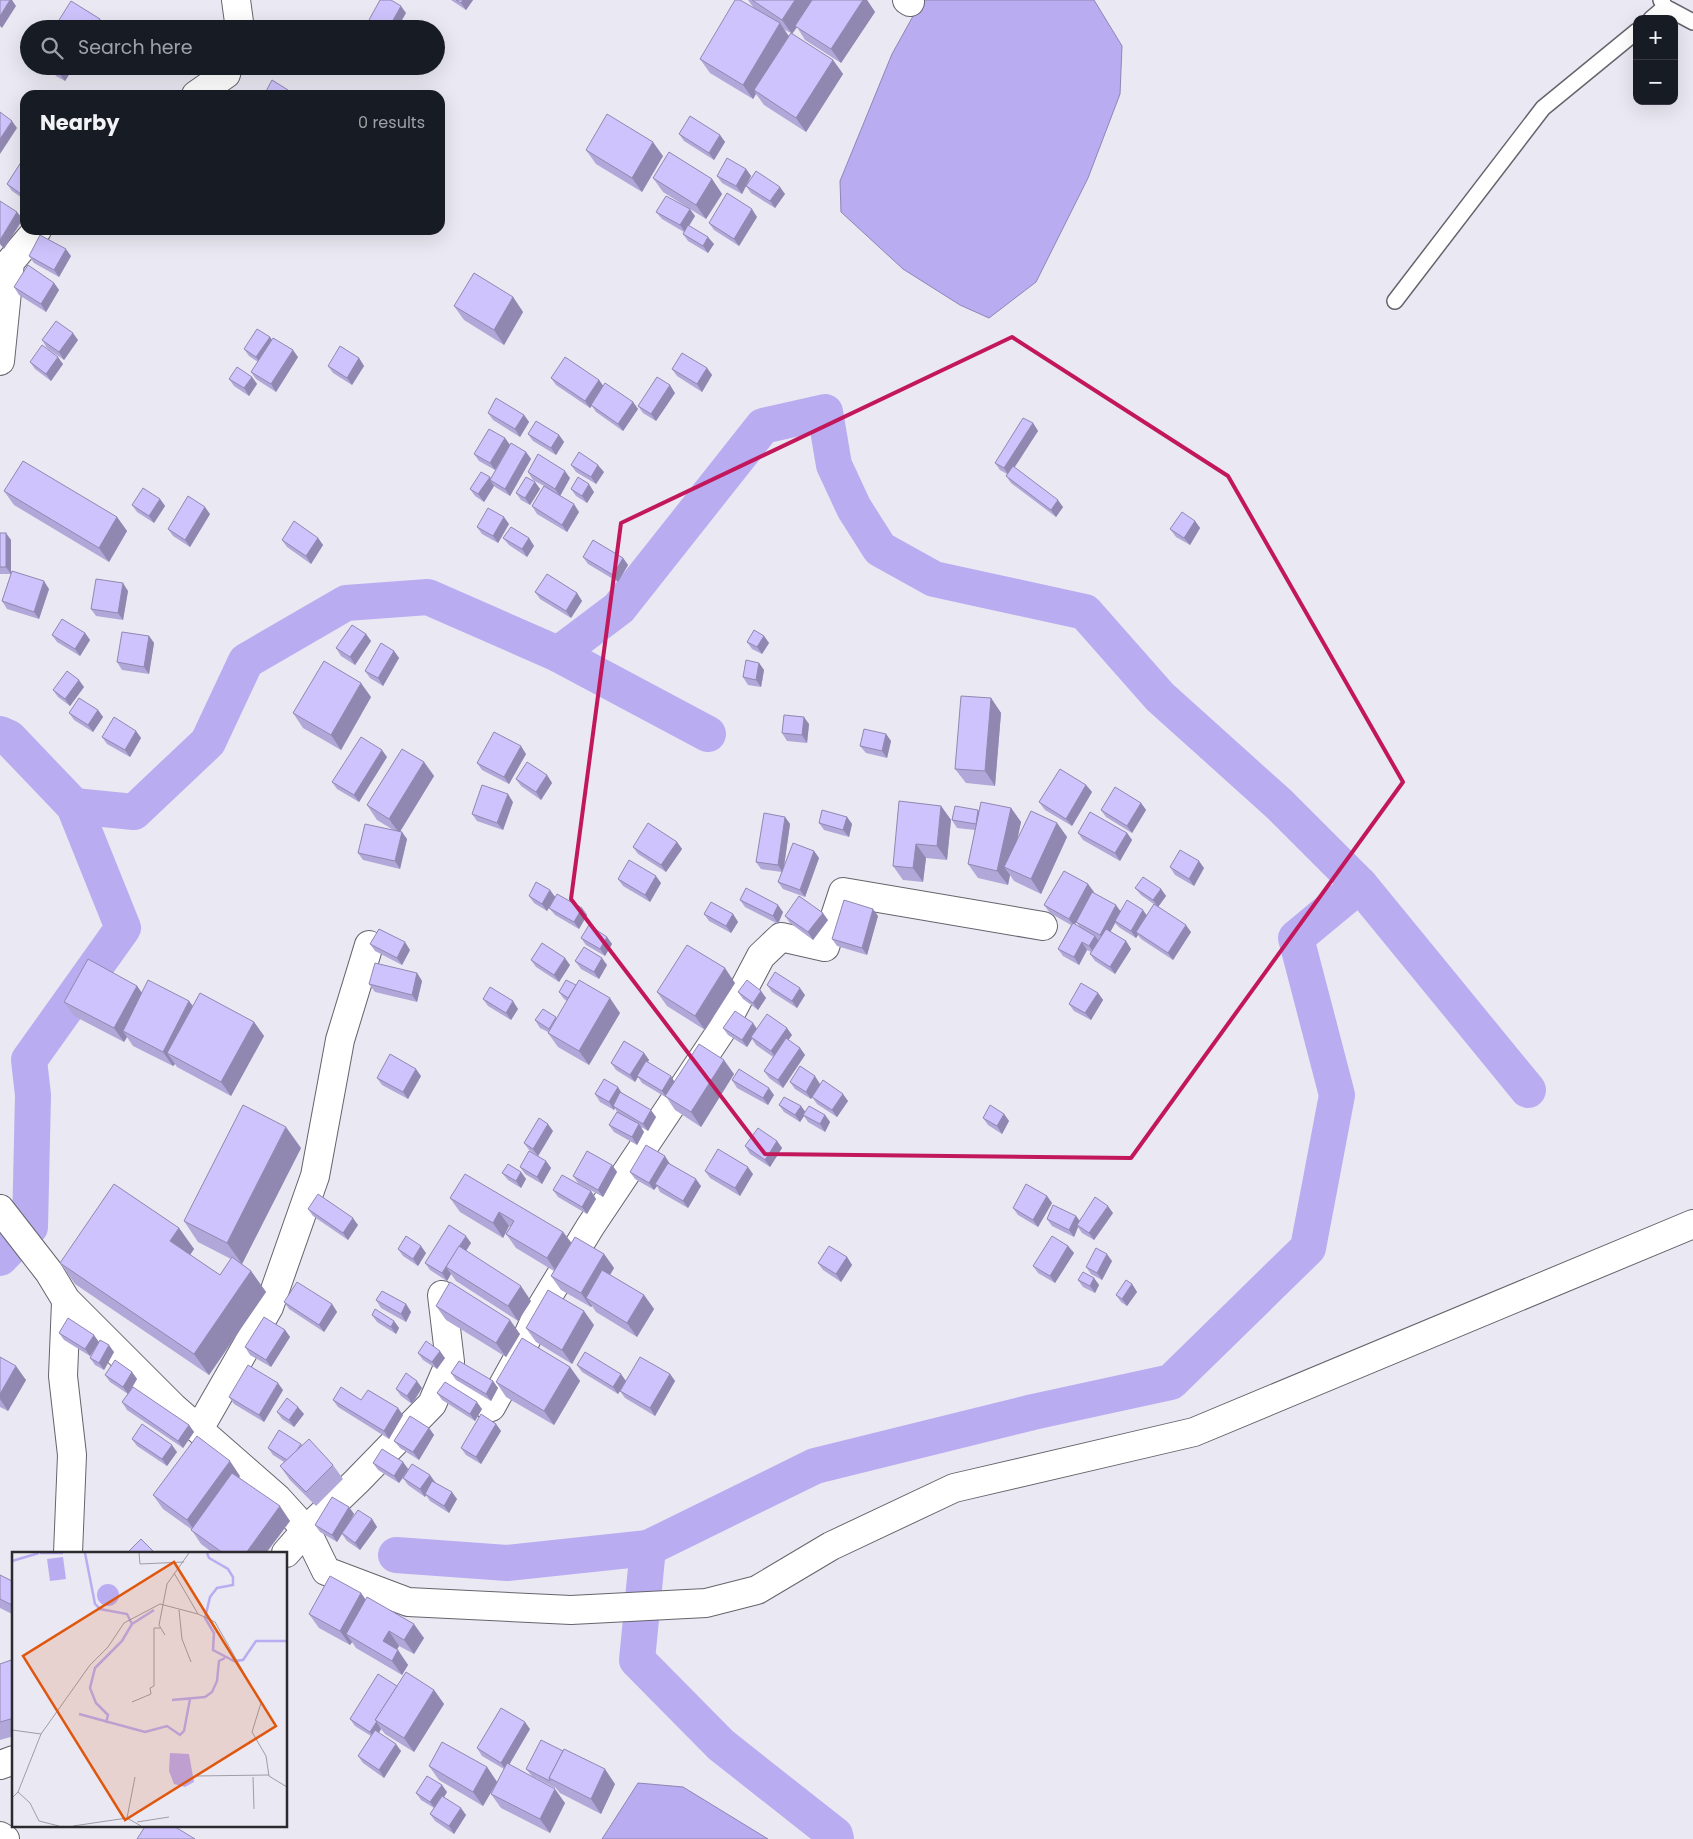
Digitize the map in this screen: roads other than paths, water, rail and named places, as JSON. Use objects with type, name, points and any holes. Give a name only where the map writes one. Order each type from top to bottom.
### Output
[{"type":"street","points":[[236,0],[238,20]]},
{"type":"street","points":[[203,90],[225,75]]},
{"type":"street","points":[[0,361],[10,262],[33,235]]},
{"type":"street","points":[[444,1377],[492,1407],[517,1360],[539,1311],[590,1227],[723,1028],[761,956],[781,937],[825,947],[843,892],[1043,926]]},
{"type":"street","points":[[199,1429],[269,1307],[312,1186],[340,1040],[369,945]]},
{"type":"street","points":[[0,1209],[49,1272],[66,1300],[173,1407],[277,1498],[306,1530],[326,1572],[408,1602],[571,1610],[706,1603],[757,1590],[831,1546],[954,1488],[1194,1432],[1693,1224]]},
{"type":"street","points":[[287,1552],[306,1530],[432,1404],[450,1362],[442,1295]]},
{"type":"street","points":[[66,1300],[62,1376],[72,1455],[68,1552]]},
{"type":"street","points":[[0,1836],[5,1839]]},
{"type":"lane","points":[[1654,15],[1663,4],[1693,22]]},
{"type":"lane","points":[[1395,301],[1543,108],[1633,33]]},
{"type":"waterway","points":[[558,654],[619,608],[763,426],[825,412],[834,465],[854,508],[880,549],[934,579],[1085,612],[1160,697],[1279,804],[1360,885],[1528,1090]]},
{"type":"waterway","points":[[74,806],[134,812],[208,742],[246,661],[346,603],[428,597],[558,654],[708,734]]},
{"type":"waterway","points":[[0,734],[9,738],[74,806],[123,928],[29,1060],[33,1095],[30,1227],[0,1258]]},
{"type":"waterway","points":[[836,1839],[835,1835],[721,1745],[637,1660],[648,1548],[815,1466],[1033,1412],[1171,1382],[1308,1248],[1337,1095],[1296,938],[1360,885]]},
{"type":"waterway","points":[[396,1555],[507,1563],[648,1548]]}]
